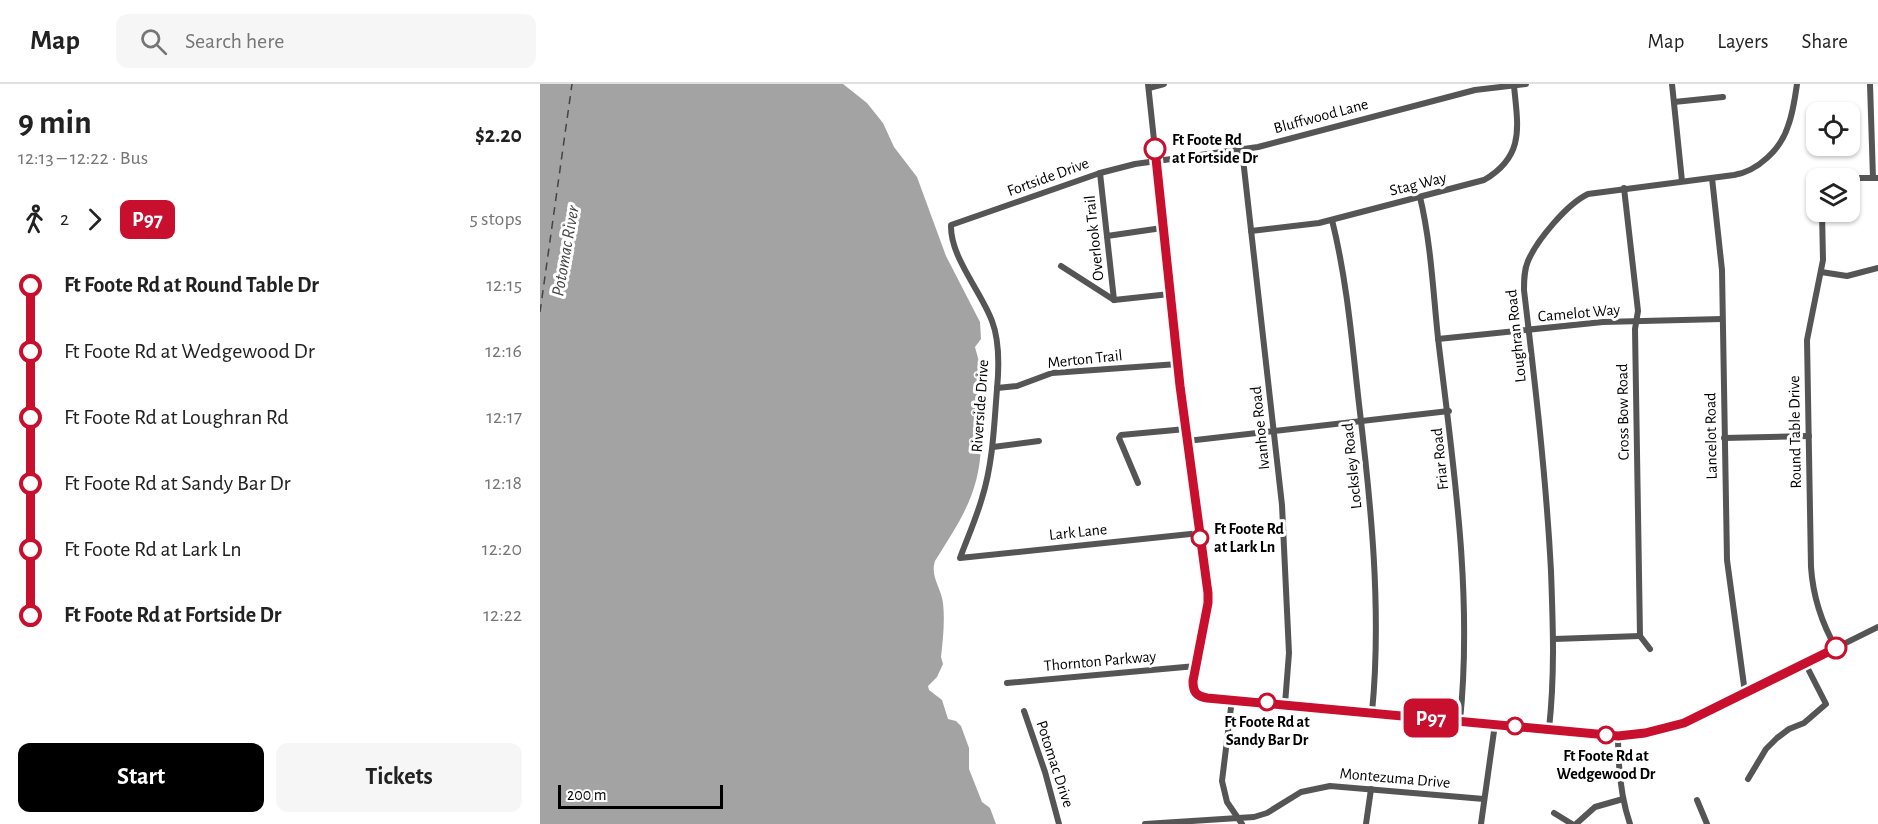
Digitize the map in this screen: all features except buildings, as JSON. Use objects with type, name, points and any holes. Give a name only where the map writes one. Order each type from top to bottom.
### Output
[{"type":"street","points":[[1164,84],[1148,86],[1162,228],[1208,603],[1193,687],[1196,695],[1207,698],[1618,736],[1645,733],[1684,723],[1878,627]]},
{"type":"street","name":"Bluffwood Lane","points":[[1156,159],[1242,150],[1475,90],[1526,84]]},
{"type":"street","points":[[1672,84],[1682,181]]},
{"type":"street","name":"Loughran Road","points":[[1549,729],[1554,678],[1554,639],[1546,478],[1524,281],[1526,266],[1533,252],[1562,214],[1574,202],[1588,194],[1742,174],[1753,169],[1770,154],[1788,128],[1797,84]]},
{"type":"street","points":[[1860,178],[1876,178],[1870,84]]},
{"type":"street","name":"Stag Way","points":[[1251,231],[1332,220],[1484,180],[1506,163],[1515,147],[1518,124],[1514,86]]},
{"type":"street","points":[[1674,102],[1723,97]]},
{"type":"street","name":"Ivanhoe Road","points":[[1242,150],[1282,505],[1289,653],[1285,704]]},
{"type":"street","name":"Fortside Drive","points":[[951,225],[1100,173],[1156,159]]},
{"type":"street","name":"Overlook Trail","points":[[1100,173],[1114,300]]},
{"type":"street","name":"Lancelot Road","points":[[1712,178],[1722,270],[1728,573],[1745,693]]},
{"type":"street","name":"Cross Bow Road","points":[[1624,188],[1638,311],[1636,322],[1640,636]]},
{"type":"street","name":"Friar Road","points":[[1420,197],[1427,229],[1438,339],[1457,483],[1465,676],[1460,721]]},
{"type":"street","name":"Locksley Road","points":[[1332,220],[1344,274],[1370,500],[1377,649],[1372,712]]},
{"type":"street","name":"Round Table Drive","points":[[1822,222],[1821,272],[1808,332],[1812,580],[1819,614],[1836,648]]},
{"type":"street","name":"Riverside Drive","points":[[951,225],[958,253],[994,324],[998,348],[993,447],[982,497],[960,558]]},
{"type":"street","points":[[1107,236],[1162,228]]},
{"type":"street","points":[[1061,266],[1114,300],[1170,294]]},
{"type":"street","points":[[1821,272],[1847,276],[1878,268]]},
{"type":"street","name":"Camelot Way","points":[[1438,339],[1603,322],[1722,320]]},
{"type":"street","name":"Merton Trail","points":[[997,388],[1017,386],[1052,373],[1178,364]]},
{"type":"street","points":[[1187,441],[1449,411]]},
{"type":"street","points":[[1138,483],[1119,438],[1121,435],[1186,429]]},
{"type":"street","points":[[1724,438],[1809,436]]},
{"type":"street","points":[[993,447],[1039,441]]},
{"type":"street","name":"Lark Lane","points":[[960,558],[1200,533]]},
{"type":"street","points":[[1554,639],[1640,636],[1650,649]]},
{"type":"street","points":[[1748,778],[1766,749],[1777,738],[1789,729],[1804,723],[1826,704],[1805,663]]},
{"type":"street","name":"Thornton Parkway","points":[[1007,683],[1196,666]]},
{"type":"street","points":[[1232,699],[1222,781],[1227,802],[1240,822]]},
{"type":"street","name":"Potomac Drive","points":[[1024,711],[1046,772],[1059,824]]},
{"type":"street","points":[[1481,824],[1495,724]]},
{"type":"street","points":[[1618,736],[1618,763],[1623,799],[1630,824]]},
{"type":"street","name":"Montezuma Drive","points":[[1145,824],[1240,822],[1267,813],[1295,795],[1312,788],[1330,786],[1484,800]]},
{"type":"street","points":[[1366,824],[1371,789]]},
{"type":"street","points":[[1554,813],[1574,824],[1595,807],[1623,799]]},
{"type":"street","points":[[1697,800],[1707,824]]},
{"type":"water","name":"Potomac River","points":[[540,84],[843,84],[867,103],[883,123],[894,147],[917,177],[946,256],[980,322],[981,339],[975,347],[983,380],[983,396],[976,412],[981,435],[977,477],[967,506],[935,561],[934,572],[943,603],[941,657],[943,664],[937,677],[928,686],[929,690],[942,700],[948,719],[956,721],[961,726],[969,748],[969,769],[982,802],[990,808],[996,824],[540,824]]},
{"type":"ferry route","points":[[540,312],[572,84]]},
{"type":"bus line","name":"P97","points":[[1155,149],[1180,386],[1208,593],[1193,681],[1196,695],[1207,698],[1618,736],[1645,733],[1684,723],[1836,648]]},
{"type":"place","name":"Ft Foote Rd at Fortside Dr","points":[[1155,149]]},
{"type":"place","name":"Ft Foote Rd at Lark Ln","points":[[1200,538]]},
{"type":"place","name":"Ft Foote Rd at Sandy Bar Dr","points":[[1267,702]]},
{"type":"place","name":"Ft Foote Rd at Wedgewood Dr","points":[[1606,735]]}]
